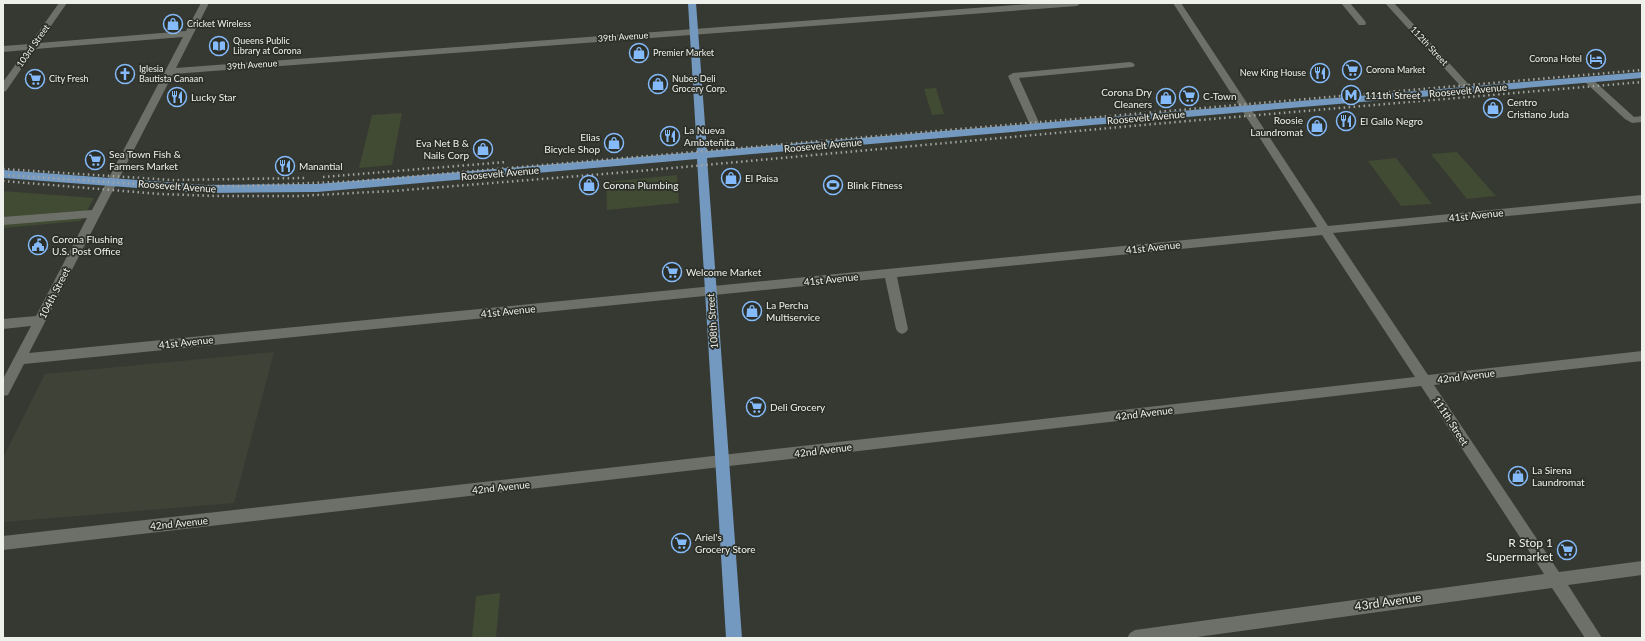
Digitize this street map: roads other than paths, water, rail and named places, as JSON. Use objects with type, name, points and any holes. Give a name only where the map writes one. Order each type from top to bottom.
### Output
[{"type":"main road","name":"108th Street","points":[[692,3],[734,638]]},
{"type":"main road","name":"Roosevelt Avenue","points":[[3,174],[205,189],[317,188],[1642,75]]},
{"type":"street","name":"103rd Street","points":[[3,89],[63,3]]},
{"type":"street","name":"104th Street","points":[[3,391],[204,3]]},
{"type":"street","name":"39th Avenue","points":[[169,71],[1077,3]]},
{"type":"street","name":"111th Street","points":[[1177,3],[1245,109],[1594,638]]},
{"type":"street","points":[[1345,3],[1362,23]]},
{"type":"street","name":"112th Street","points":[[1390,3],[1469,90]]},
{"type":"street","points":[[3,49],[188,34]]},
{"type":"street","points":[[1036,127],[1013,76],[1130,65]]},
{"type":"street","points":[[1588,80],[1628,118],[1632,120],[1642,119]]},
{"type":"street","name":"41st Avenue","points":[[20,359],[1642,199]]},
{"type":"street","points":[[3,221],[95,214]]},
{"type":"street","points":[[890,273],[902,329]]},
{"type":"street","points":[[3,324],[40,320]]},
{"type":"street","name":"42nd Avenue","points":[[3,543],[1642,356]]},
{"type":"street","name":"43rd Avenue","points":[[1135,638],[1642,568]]},
{"type":"railway","points":[[3,175],[166,186],[242,186],[358,181],[1642,70]]},
{"type":"railway","points":[[3,181],[160,194],[216,196],[297,196],[393,191],[628,172],[1165,123],[1642,82]]},
{"type":"railway","points":[[323,177],[506,162]]},
{"type":"railway","points":[[3,169],[172,180],[305,178]]},
{"type":"place","name":"Cricket Wireless","points":[[173,24]]},
{"type":"place","name":"Queens Public Library at Corona","points":[[219,46]]},
{"type":"place","name":"Premier Market","points":[[639,53]]},
{"type":"place","name":"Corona Hotel","points":[[1596,59]]},
{"type":"place","name":"Corona Market","points":[[1352,70]]},
{"type":"place","name":"New King House","points":[[1320,73]]},
{"type":"place","name":"Iglesia Bautista Canaan","points":[[125,74]]},
{"type":"place","name":"City Fresh","points":[[35,79]]},
{"type":"place","name":"Nubes Deli Grocery Corp.","points":[[658,84]]},
{"type":"place","name":"111th Street","points":[[1351,95]]},
{"type":"place","name":"C-Town","points":[[1189,96]]},
{"type":"place","name":"Lucky Star","points":[[177,97]]},
{"type":"place","name":"Corona Dry Cleaners","points":[[1166,98]]},
{"type":"place","name":"Centro Cristiano Juda","points":[[1493,108]]},
{"type":"place","name":"El Gallo Negro","points":[[1346,121]]},
{"type":"place","name":"Roosie Laundromat","points":[[1317,126]]},
{"type":"place","name":"La Nueva Ambateñita","points":[[670,136]]},
{"type":"place","name":"Elias Bicycle Shop","points":[[614,143]]},
{"type":"place","name":"Eva Net B & Nails Corp","points":[[483,149]]},
{"type":"place","name":"Sea Town Fish & Farmers Market","points":[[95,160]]},
{"type":"place","name":"Manantial","points":[[285,166]]},
{"type":"place","name":"El Paisa","points":[[731,178]]},
{"type":"place","name":"Corona Plumbing","points":[[589,185]]},
{"type":"place","name":"Blink Fitness","points":[[833,185]]},
{"type":"place","name":"Corona Flushing U.S. Post Office","points":[[38,245]]},
{"type":"place","name":"Welcome Market","points":[[672,272]]},
{"type":"place","name":"La Percha Multiservice","points":[[752,311]]},
{"type":"place","name":"Deli Grocery","points":[[756,407]]},
{"type":"place","name":"La Sirena Laundromat","points":[[1518,476]]},
{"type":"place","name":"Ariel's Grocery Store","points":[[681,543]]},
{"type":"place","name":"R Stop 1 Supermarket","points":[[1567,550]]}]
